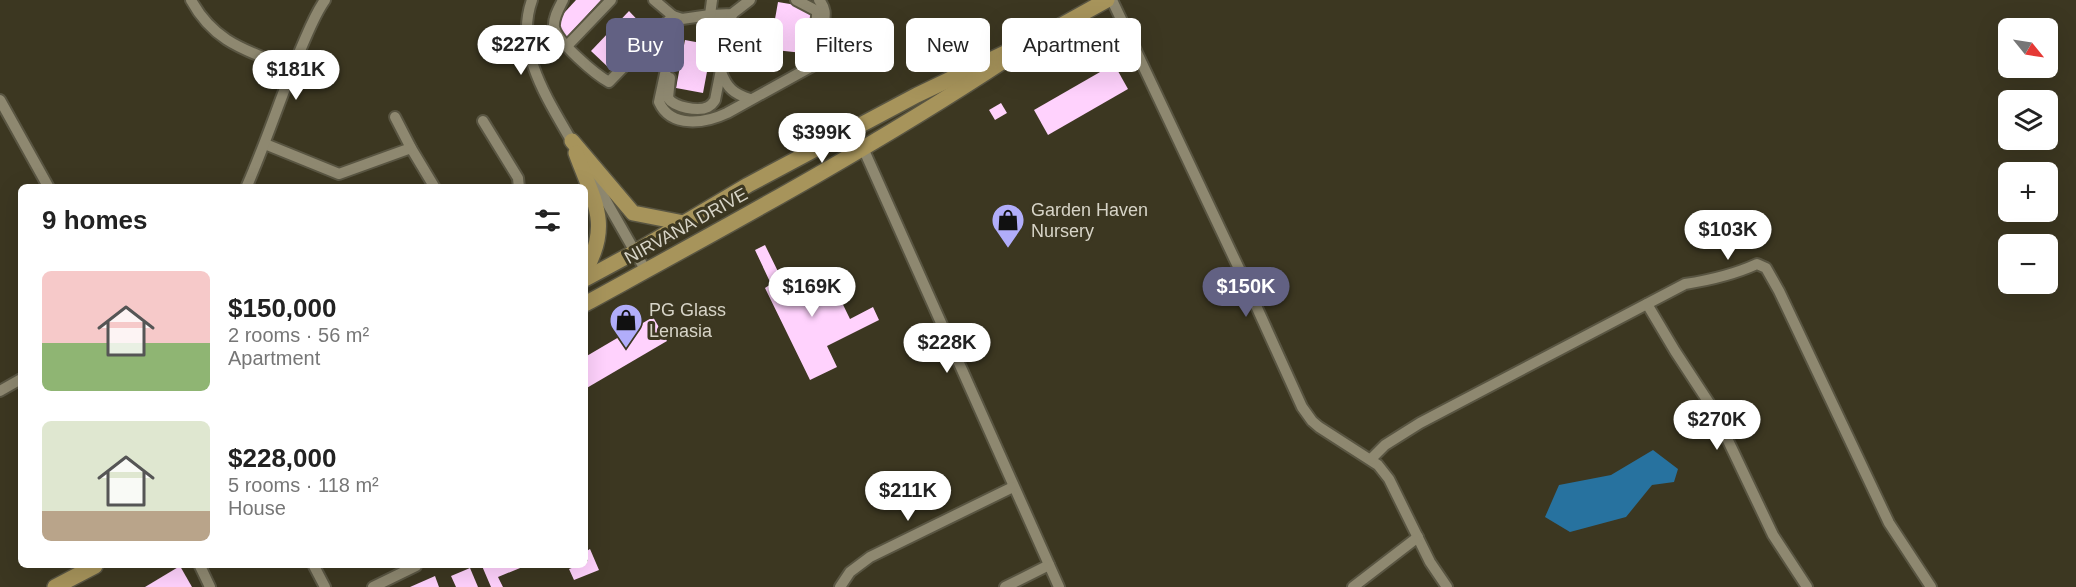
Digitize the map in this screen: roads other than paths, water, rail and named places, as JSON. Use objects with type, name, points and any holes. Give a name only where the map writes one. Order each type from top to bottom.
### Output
[{"type":"main road","name":"NIRVANA DRIVE","points":[[1074,18],[1107,0]]},
{"type":"main road","name":"NIRVANA DRIVE","points":[[588,277],[748,185],[917,94],[1002,54]]},
{"type":"main road","name":"NIRVANA DRIVE","points":[[588,302],[863,148],[956,94],[1002,63]]},
{"type":"main road","points":[[572,141],[633,213],[684,224]]},
{"type":"main road","points":[[572,141],[587,184]]},
{"type":"main road","points":[[588,186],[600,223],[597,245],[588,264]]},
{"type":"main road","points":[[55,587],[91,568]]},
{"type":"street","points":[[191,0],[205,22],[224,39],[292,69]]},
{"type":"street","points":[[248,184],[292,69],[316,14],[325,0]]},
{"type":"street","points":[[531,0],[527,39],[532,64],[572,141],[646,271]]},
{"type":"street","points":[[563,0],[556,15],[554,27],[560,40],[606,81],[610,82],[620,72]]},
{"type":"street","points":[[567,46],[611,0]]},
{"type":"street","points":[[654,0],[677,18],[732,14],[750,0]]},
{"type":"street","points":[[710,15],[712,0]]},
{"type":"street","points":[[796,0],[817,11],[817,18]]},
{"type":"street","points":[[819,0],[824,7],[825,18]]},
{"type":"street","points":[[1112,0],[1302,407],[1312,422],[1371,459],[1389,479],[1430,562],[1447,587]]},
{"type":"street","points":[[731,18],[732,14]]},
{"type":"street","points":[[664,72],[659,102],[665,111],[679,119],[700,122],[712,120],[801,72]]},
{"type":"street","points":[[670,72],[669,101],[680,105],[706,108],[715,100],[721,72]]},
{"type":"street","points":[[721,72],[726,85],[732,91],[750,99]]},
{"type":"street","points":[[0,100],[47,184]]},
{"type":"street","points":[[395,117],[433,184]]},
{"type":"street","points":[[483,121],[518,178],[519,184]]},
{"type":"street","points":[[265,144],[339,174],[411,148]]},
{"type":"street","points":[[863,148],[1059,587]]},
{"type":"street","points":[[1371,459],[1384,446],[1420,423],[1685,284],[1722,277],[1757,264],[1766,268],[1779,291],[1889,523],[1931,587]]},
{"type":"street","points":[[1647,304],[1713,409],[1773,535],[1807,587]]},
{"type":"street","points":[[0,391],[18,381]]},
{"type":"street","points":[[840,587],[850,572],[870,557],[1013,488]]},
{"type":"street","points":[[1353,587],[1418,537]]},
{"type":"street","points":[[1005,587],[1049,566]]},
{"type":"street","points":[[201,568],[210,587]]},
{"type":"street","points":[[315,568],[325,587]]},
{"type":"street","points":[[373,587],[413,568]]},
{"type":"water","points":[[1653,450],[1678,469],[1674,482],[1652,485],[1626,517],[1570,532],[1545,517],[1559,485],[1611,475]]},
{"type":"place","name":"Garden Haven Nursery","points":[[1008,249]]},
{"type":"place","name":"PG Glass Lenasia","points":[[626,349]]}]
